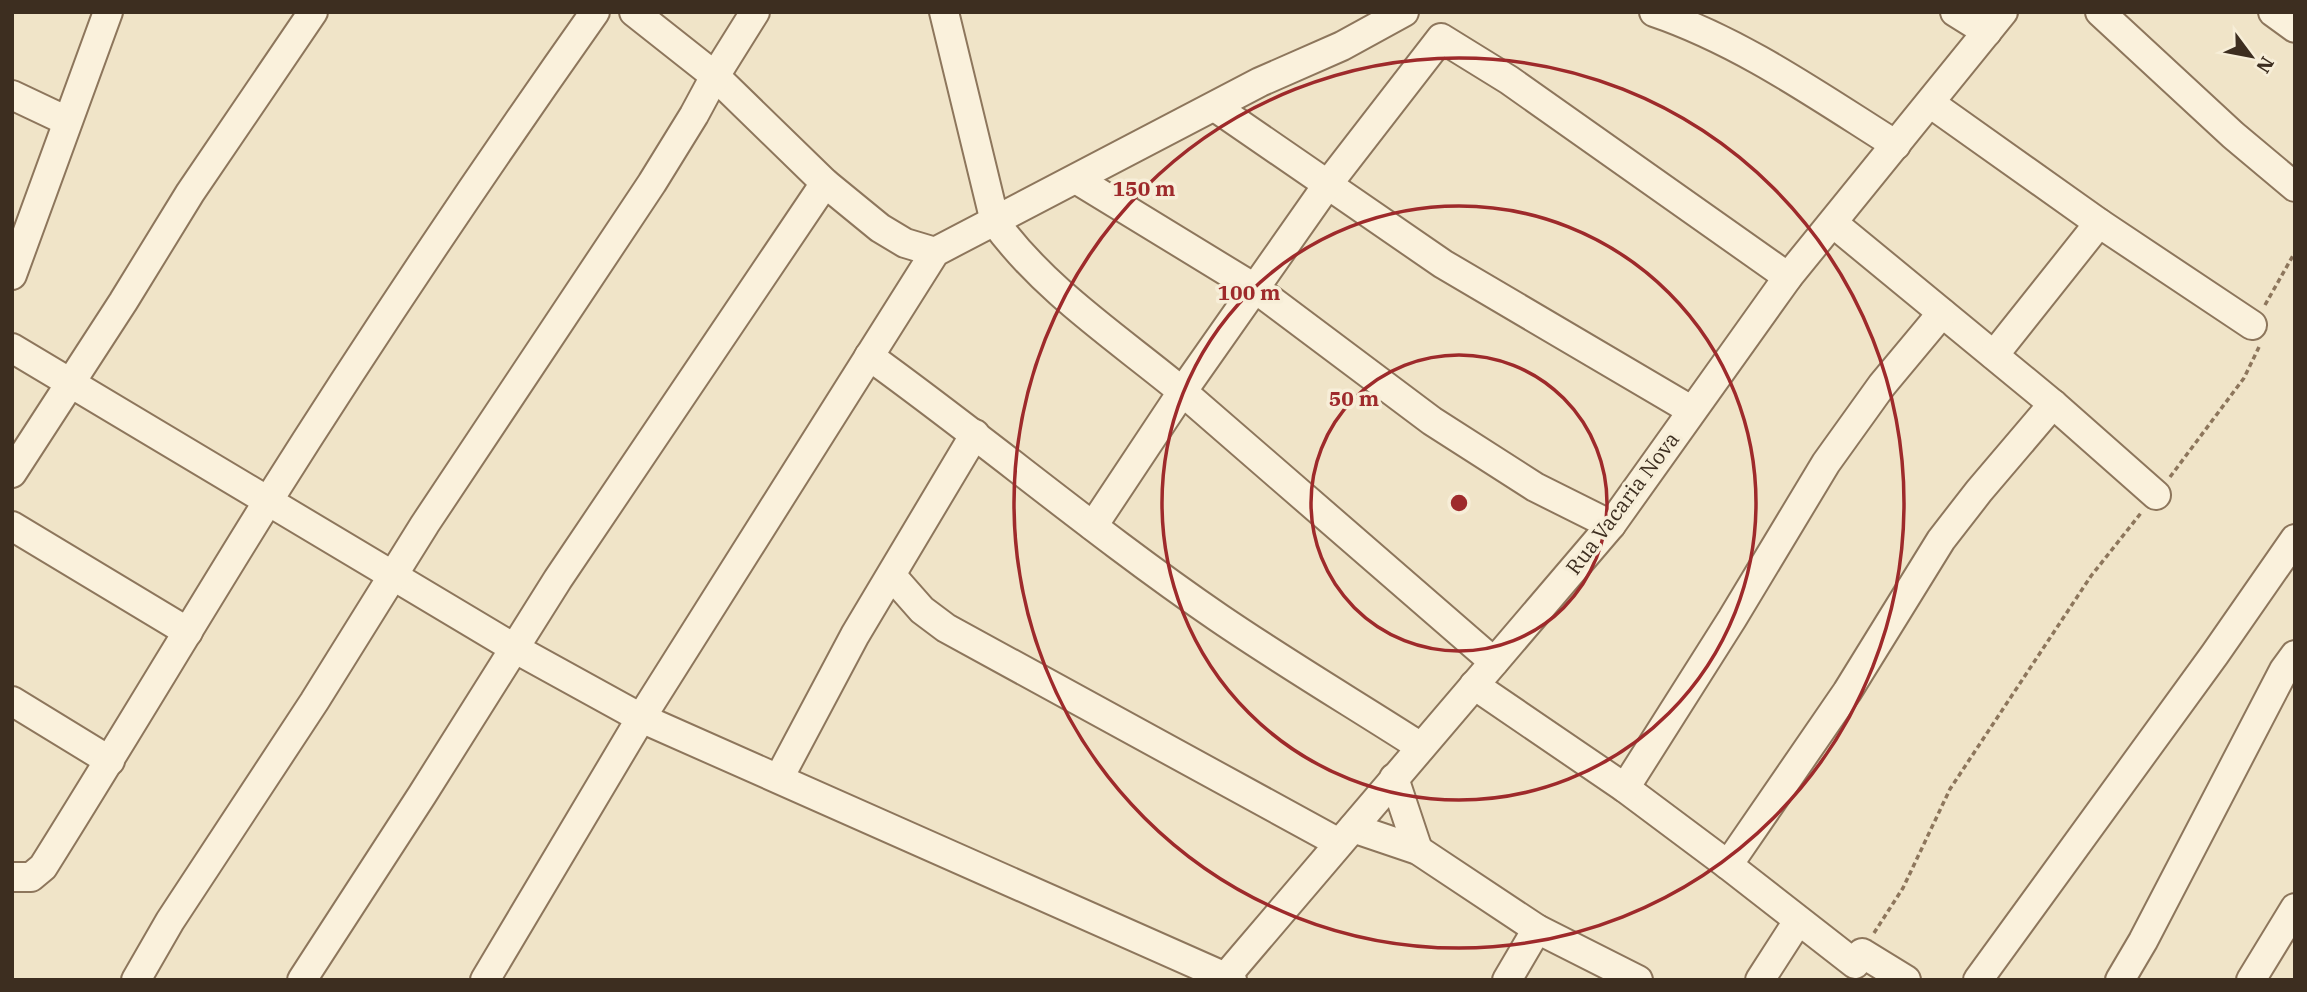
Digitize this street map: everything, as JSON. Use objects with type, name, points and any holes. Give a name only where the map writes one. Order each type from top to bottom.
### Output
[{"type":"street","points":[[12,275],[108,12]]},
{"type":"street","points":[[12,473],[190,193],[313,12]]},
{"type":"street","points":[[12,877],[31,877],[43,867],[366,348],[595,12]]},
{"type":"street","points":[[635,12],[715,76],[825,183],[880,228],[905,243],[935,252]]},
{"type":"street","points":[[136,980],[170,921],[314,702],[392,576],[652,183],[755,12]]},
{"type":"street","points":[[944,12],[995,222],[1011,243],[1049,283],[1182,392],[1494,662]]},
{"type":"street","points":[[1654,12],[1691,25],[1766,63],[1896,145]]},
{"type":"street","points":[[1955,12],[1995,22]]},
{"type":"street","points":[[2100,12],[2233,135],[2295,187]]},
{"type":"street","points":[[2273,12],[2295,28]]},
{"type":"street","points":[[485,980],[641,718],[935,252],[1260,82],[1342,46],[1403,13],[1509,80],[1788,277]]},
{"type":"street","name":"Rua Vacaria Nova","points":[[1227,978],[1611,525],[1788,277],[1995,22]]},
{"type":"street","points":[[1093,526],[1182,392],[1328,184],[1441,38]]},
{"type":"street","points":[[12,95],[67,121]]},
{"type":"street","points":[[1930,103],[2099,223],[2252,325]]},
{"type":"street","points":[[1214,107],[1443,264],[1691,410]]},
{"type":"street","points":[[1076,179],[1256,289],[1432,421],[1535,487],[1611,525]]},
{"type":"street","points":[[302,980],[566,568],[825,183]]},
{"type":"street","points":[[1833,223],[2053,404],[2156,495]]},
{"type":"street","points":[[1994,355],[2099,223]]},
{"type":"street","points":[[1625,788],[1732,619],[1826,463],[1882,385],[1942,313]]},
{"type":"street","points":[[12,348],[514,648],[641,718],[1227,978]]},
{"type":"street","points":[[869,356],[1218,617],[1422,747]]},
{"type":"street","points":[[1728,865],[1847,692],[1941,540],[2053,404]]},
{"type":"street","points":[[779,778],[855,635],[975,434]]},
{"type":"street","points":[[12,526],[188,632]]},
{"type":"street","points":[[1978,980],[2215,654],[2295,539]]},
{"type":"street","points":[[892,576],[922,610],[946,628],[1346,836],[1418,850],[1537,929],[1638,980]]},
{"type":"street","points":[[2120,980],[2284,670],[2295,655]]},
{"type":"street","points":[[1475,685],[1625,788],[1798,921],[1858,958],[1906,980]]},
{"type":"street","points":[[12,701],[110,761]]},
{"type":"street","points":[[1394,778],[1418,850]]},
{"type":"street","points":[[2251,980],[2284,950],[2295,908]]},
{"type":"street","points":[[1760,980],[1798,921]]},
{"type":"street","points":[[1507,980],[1537,929]]},
{"type":"path","points":[[1858,958],[1903,888],[1950,789],[2091,576],[2244,379],[2260,344],[2259,334],[2252,325],[2295,252]]}]
